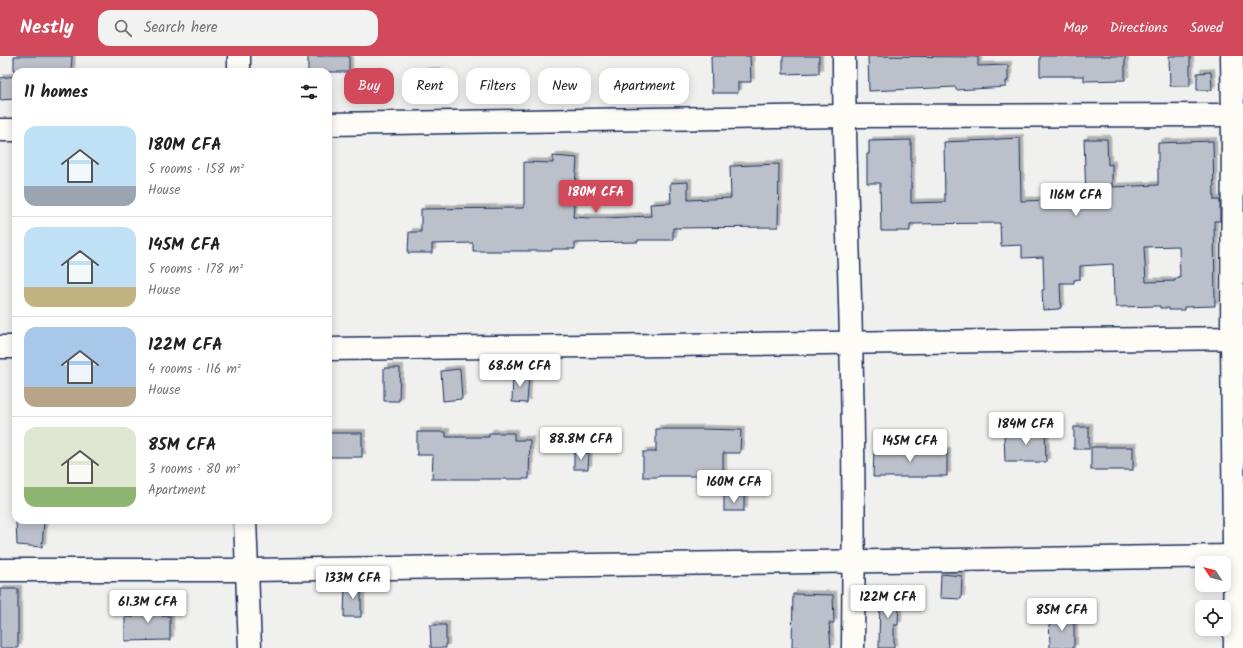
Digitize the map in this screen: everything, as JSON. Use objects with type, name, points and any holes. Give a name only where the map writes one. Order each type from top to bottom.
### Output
[{"type":"street","points":[[239,56],[239,68]]},
{"type":"street","points":[[844,56],[844,116],[851,342],[854,561],[853,648]]},
{"type":"street","points":[[1232,56],[1238,115],[1234,556],[1235,648]]},
{"type":"street","points":[[332,124],[844,116],[1238,115]]},
{"type":"street","points":[[0,130],[12,130]]},
{"type":"street","points":[[332,349],[1237,338]]},
{"type":"street","points":[[0,347],[12,347]]},
{"type":"street","points":[[245,524],[250,648]]},
{"type":"street","points":[[0,570],[246,570],[1234,556]]},
{"type":"building","points":[[14,56],[72,56],[71,68],[14,68]]},
{"type":"building","points":[[308,56],[349,56],[349,68],[344,68],[344,72],[332,72],[332,68],[308,68]]},
{"type":"building","points":[[711,56],[750,56],[751,82],[738,82],[738,93],[712,93]]},
{"type":"building","points":[[783,56],[819,56],[819,73],[783,74]]},
{"type":"building","points":[[868,56],[978,57],[978,66],[1008,65],[1008,81],[1006,81],[1006,87],[956,90],[956,87],[869,91]]},
{"type":"building","points":[[1040,56],[1125,56],[1125,80],[1084,81],[1084,76],[1040,76]]},
{"type":"building","points":[[1169,56],[1190,56],[1190,86],[1170,86]]},
{"type":"building","points":[[1211,72],[1212,90],[1197,90],[1197,73]]},
{"type":"building","points":[[12,76],[12,99],[0,100],[0,78]]},
{"type":"building","points":[[1020,138],[1021,201],[1086,199],[1084,139],[1107,139],[1108,165],[1112,164],[1112,187],[1158,185],[1158,143],[1213,141],[1214,200],[1220,200],[1220,221],[1214,221],[1215,306],[1184,307],[1184,310],[1169,310],[1169,308],[1160,308],[1160,306],[1116,307],[1114,296],[1113,264],[1080,266],[1080,279],[1074,280],[1074,283],[1060,283],[1061,308],[1043,310],[1043,257],[1022,258],[1022,245],[1001,246],[1000,223],[910,224],[910,231],[881,231],[880,183],[867,183],[867,154],[869,154],[869,141],[911,140],[911,203],[945,202],[944,142]],"holes":[[[1179,246],[1180,278],[1175,279],[1175,281],[1146,282],[1144,247]]]},
{"type":"building","points":[[553,156],[577,158],[573,217],[589,218],[651,216],[650,204],[671,203],[670,183],[688,182],[688,200],[731,198],[730,166],[779,164],[778,227],[673,228],[673,240],[575,243],[575,249],[552,249],[552,251],[473,251],[473,243],[432,244],[432,253],[408,253],[409,232],[421,232],[421,209],[524,208],[524,162],[553,163]]},
{"type":"building","points":[[384,368],[400,368],[399,401],[384,401]]},
{"type":"building","points":[[460,369],[462,399],[443,401],[441,371]]},
{"type":"building","points":[[513,373],[529,374],[527,403],[512,402]]},
{"type":"building","points":[[1074,427],[1089,427],[1089,449],[1074,449]]},
{"type":"building","points":[[1019,428],[1045,429],[1046,462],[1005,462],[1004,434],[1019,435]]},
{"type":"building","points":[[656,429],[741,430],[740,453],[723,453],[723,476],[643,477],[643,452],[656,452]]},
{"type":"building","points":[[417,432],[446,432],[446,437],[489,437],[489,433],[514,433],[514,440],[530,440],[529,479],[432,479],[433,455],[417,455]]},
{"type":"building","points":[[332,433],[362,433],[362,457],[332,457]]},
{"type":"building","points":[[1091,447],[1133,447],[1133,470],[1091,470]]},
{"type":"building","points":[[929,449],[947,451],[947,476],[873,477],[874,450]]},
{"type":"building","points":[[574,453],[589,453],[588,469],[574,469]]},
{"type":"building","points":[[724,496],[744,496],[744,511],[724,511]]},
{"type":"building","points":[[16,524],[44,524],[42,547],[17,545]]},
{"type":"building","points":[[941,574],[962,576],[961,599],[940,598]]},
{"type":"building","points":[[345,583],[361,583],[361,617],[344,617]]},
{"type":"building","points":[[0,589],[18,589],[18,648],[0,648]]},
{"type":"building","points":[[793,594],[833,595],[834,623],[829,623],[831,648],[792,648]]},
{"type":"building","points":[[880,594],[899,594],[898,625],[894,625],[894,648],[879,648]]},
{"type":"building","points":[[134,605],[162,605],[162,616],[170,616],[170,640],[125,641],[125,617],[134,617]]},
{"type":"building","points":[[1074,615],[1074,648],[1050,648],[1049,616]]},
{"type":"building","points":[[430,625],[446,625],[446,648],[431,648]]}]
